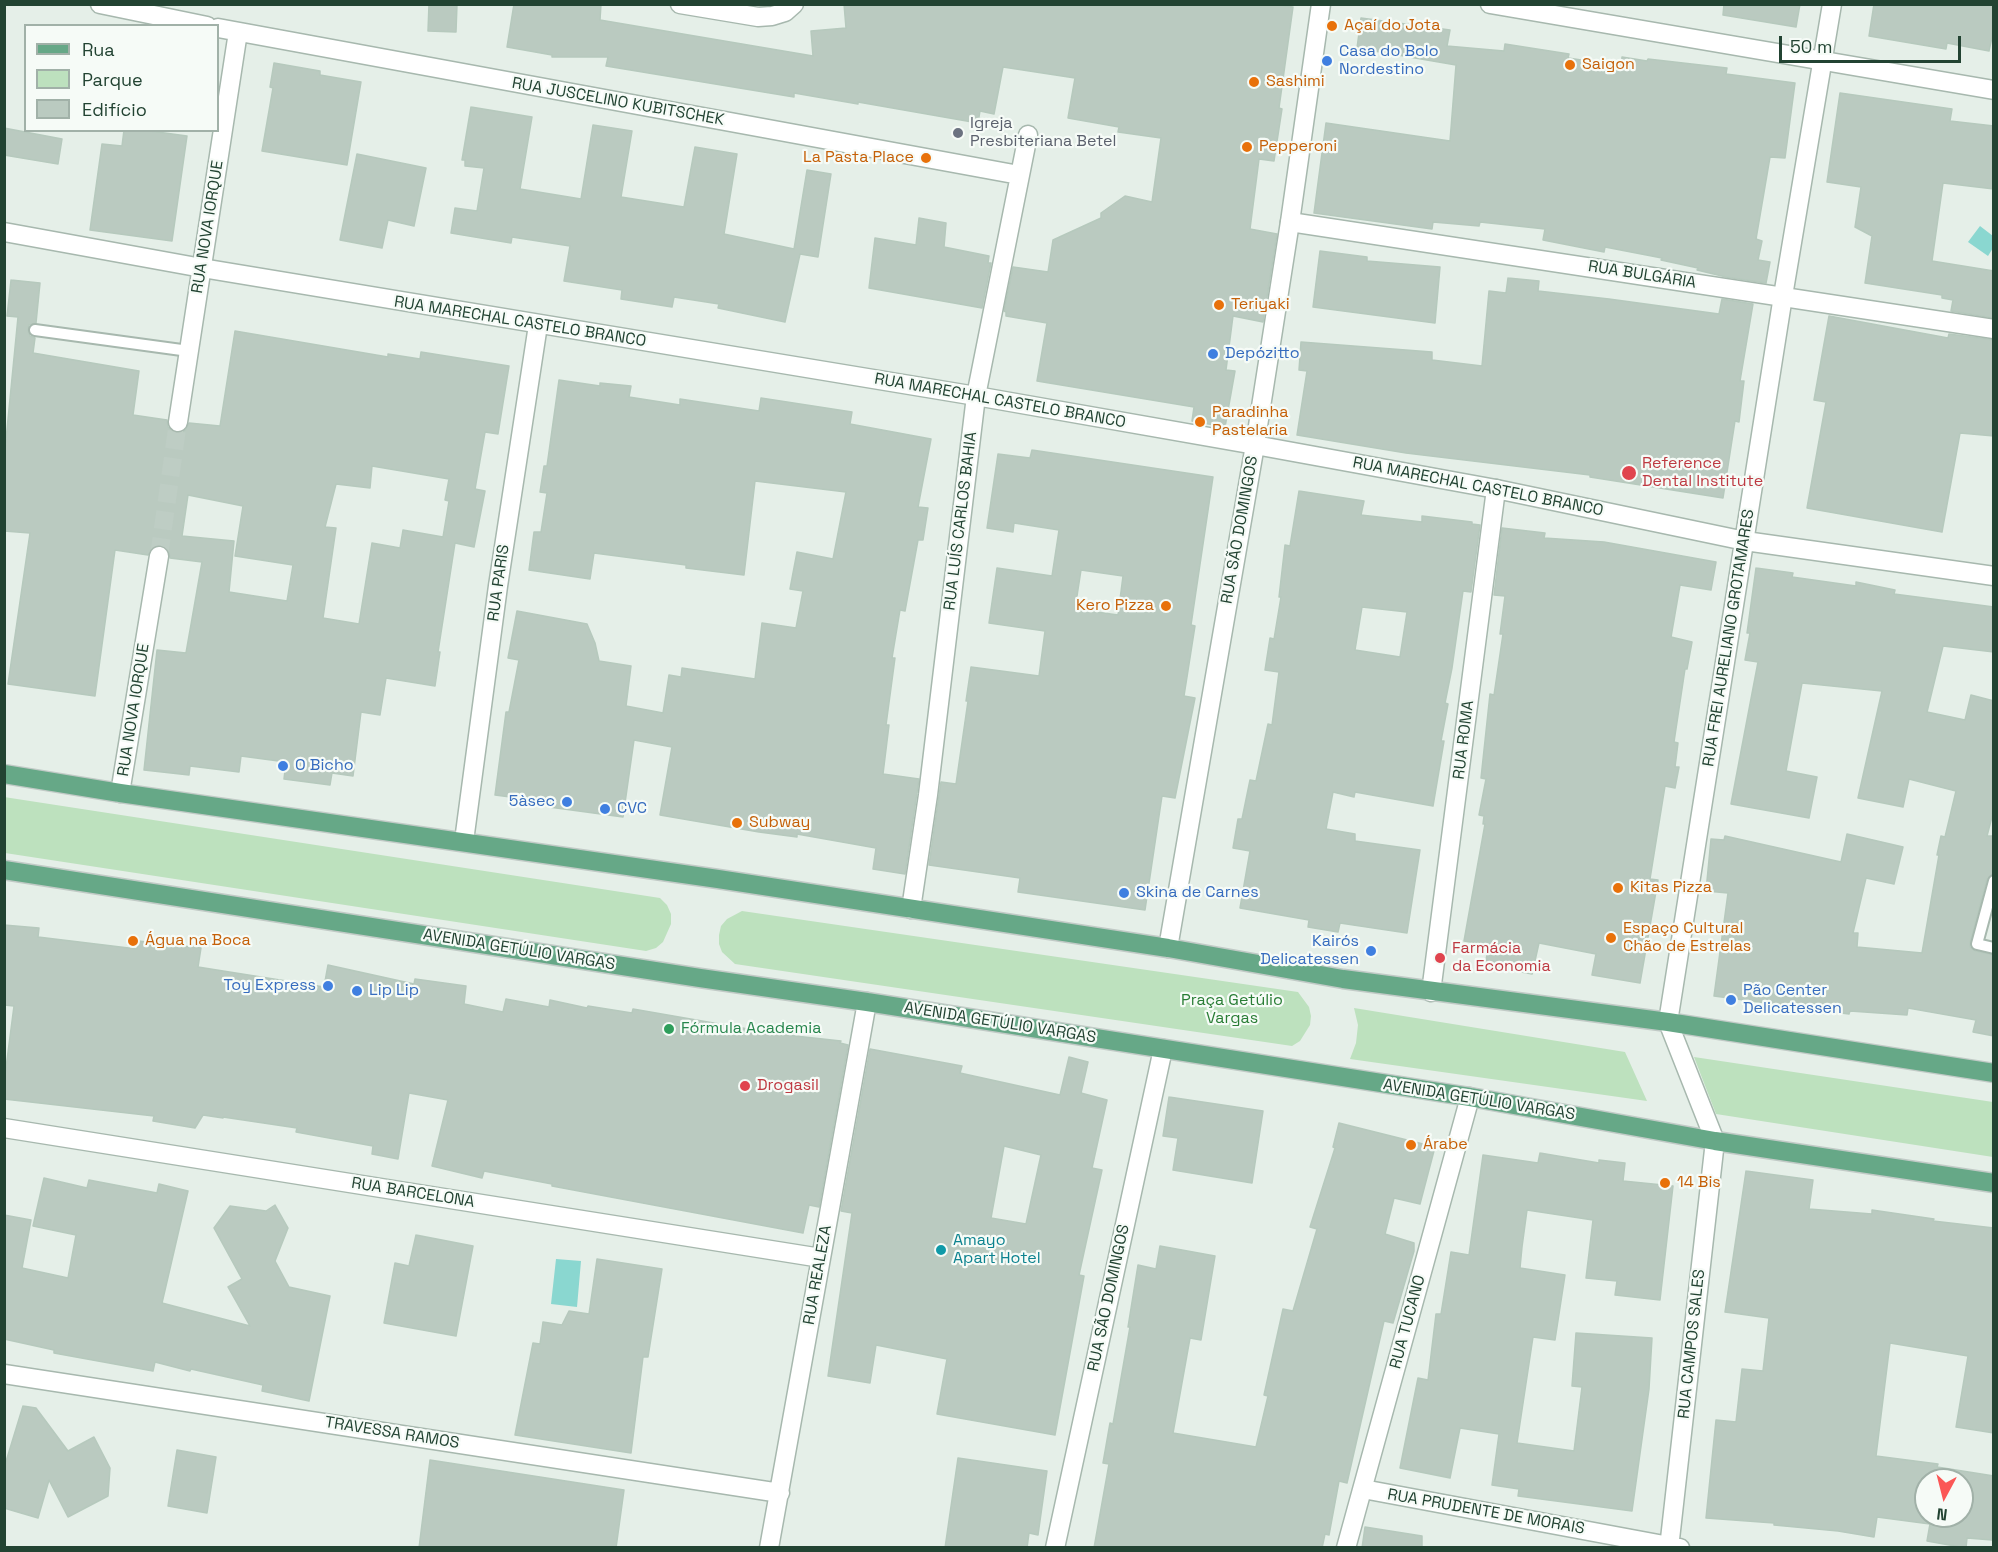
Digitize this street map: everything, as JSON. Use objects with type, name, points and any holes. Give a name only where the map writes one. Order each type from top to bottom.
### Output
[{"type":"main road","points":[[4,774],[1168,948],[1343,979],[1668,1022],[1994,1073]]},
{"type":"main road","name":"AVENIDA GETÚLIO VARGAS","points":[[4,870],[677,975],[867,1002],[1470,1097],[1714,1141],[1994,1183]]},
{"type":"street","points":[[100,4],[197,24]]},
{"type":"street","points":[[680,4],[758,17],[785,12],[794,4]]},
{"type":"street","name":"RUA SÃO DOMINGOS","points":[[1168,948],[1255,445],[1322,4]]},
{"type":"street","points":[[1490,4],[1994,90]]},
{"type":"street","name":"RUA FREI AURELIANO GROTAMARES","points":[[1668,1022],[1783,296],[1832,4]]},
{"type":"street","name":"RUA JUSCELINO KUBITSCHEK","points":[[219,28],[1019,175]]},
{"type":"street","name":"RUA NOVA IORQUE","points":[[178,422],[238,32]]},
{"type":"street","name":"RUA LUÍS CARLOS BAHIA","points":[[911,909],[928,795],[976,396],[1028,135]]},
{"type":"street","name":"RUA BULGÁRIA","points":[[1290,222],[1994,329]]},
{"type":"street","name":"RUA MARECHAL CASTELO BRANCO","points":[[4,232],[201,268],[976,396],[1255,445],[1496,489],[1745,541],[1994,576]]},
{"type":"street","name":"RUA PARIS","points":[[464,841],[498,586],[538,325]]},
{"type":"street","name":"RUA ROMA","points":[[1431,992],[1496,489]]},
{"type":"street","name":"RUA NOVA IORQUE","points":[[120,793],[159,556]]},
{"type":"street","name":"RUA REALEZA","points":[[769,1548],[867,1002]]},
{"type":"street","points":[[1668,1022],[1714,1141]]},
{"type":"street","name":"RUA SÃO DOMINGOS","points":[[1055,1548],[1163,1049]]},
{"type":"street","name":"RUA TUCANO","points":[[1346,1548],[1470,1097]]},
{"type":"street","name":"RUA BARCELONA","points":[[4,1128],[821,1258]]},
{"type":"street","name":"RUA CAMPOS SALES","points":[[1672,1547],[1714,1141]]},
{"type":"street","name":"TRAVESSA RAMOS","points":[[4,1374],[780,1493]]},
{"type":"street","name":"RUA PRUDENTE DE MORAIS","points":[[1363,1489],[1672,1547]]},
{"type":"lane","points":[[35,330],[189,351]]},
{"type":"lane","points":[[1994,881],[1977,944],[1994,948]]},
{"type":"green space","points":[[4,797],[660,898],[667,905],[671,914],[671,924],[663,942],[656,948],[646,951],[5,853]]},
{"type":"green space","name":"Praça Getúlio Vargas","points":[[742,911],[1298,992],[1309,1007],[1310,1025],[1300,1041],[1292,1046],[735,964],[722,952],[719,935],[721,926],[727,919]]},
{"type":"green space","points":[[1354,1008],[1625,1052],[1647,1101],[1350,1059],[1356,1043],[1358,1025]]},
{"type":"green space","points":[[1694,1057],[1993,1102],[1993,1157],[1716,1114]]},
{"type":"water","points":[[1980,226],[1993,236],[1993,248],[1988,256],[1968,242]]},
{"type":"water","points":[[556,1259],[581,1261],[577,1307],[551,1304]]},
{"type":"building","points":[[429,4],[457,4],[456,32],[428,31]]},
{"type":"building","points":[[514,4],[601,4],[600,20],[813,56],[811,31],[846,28],[844,4],[1270,4],[1293,7],[1274,161],[1259,159],[1250,229],[1277,234],[1263,322],[1233,316],[1226,370],[1235,371],[1225,427],[1192,421],[1194,407],[1037,381],[1047,323],[1006,316],[1004,311],[1013,267],[1048,272],[1053,240],[1101,218],[1101,213],[1125,196],[1152,202],[1161,138],[1118,132],[1119,127],[1068,118],[1075,78],[1003,67],[994,114],[980,111],[978,123],[858,102],[858,104],[794,93],[794,97],[606,66],[608,57],[552,57],[552,55],[507,47]]},
{"type":"building","points":[[1724,4],[1800,4],[1796,27],[1723,15]]},
{"type":"building","points":[[1874,4],[1994,4],[1994,28],[1989,51],[1947,43],[1946,49],[1869,36]]},
{"type":"building","points":[[1361,18],[1450,30],[1447,46],[1504,51],[1505,44],[1569,54],[1568,58],[1621,66],[1622,57],[1647,61],[1648,59],[1727,68],[1726,74],[1795,83],[1785,158],[1770,157],[1756,239],[1762,241],[1758,260],[1770,262],[1766,283],[1726,277],[1661,260],[1662,258],[1605,247],[1604,252],[1543,240],[1545,229],[1480,222],[1479,226],[1433,222],[1432,229],[1314,213],[1326,123],[1450,141],[1456,65],[1357,48]]},
{"type":"building","points":[[274,63],[320,71],[320,75],[361,82],[347,165],[262,151],[273,88],[270,87]]},
{"type":"building","points":[[1840,93],[1952,109],[1950,121],[1994,126],[1994,189],[1943,183],[1932,261],[1994,271],[1994,318],[1951,311],[1953,300],[1942,298],[1942,295],[1865,283],[1872,236],[1855,227],[1861,187],[1827,182]]},
{"type":"building","points":[[471,107],[532,117],[520,189],[581,199],[593,125],[632,131],[621,197],[684,207],[695,147],[737,154],[724,234],[794,249],[807,170],[831,174],[818,257],[800,254],[785,322],[718,308],[719,304],[674,297],[672,307],[621,299],[622,290],[564,281],[570,246],[512,237],[511,243],[451,233],[455,208],[477,211],[484,168],[465,166],[465,160],[462,160]]},
{"type":"building","points":[[4,128],[62,139],[58,164],[4,155]]},
{"type":"building","points":[[124,132],[158,132],[187,136],[172,241],[90,230],[102,144],[122,146]]},
{"type":"building","points":[[357,154],[426,168],[414,226],[388,220],[382,248],[340,240]]},
{"type":"building","points":[[919,218],[946,223],[944,247],[989,256],[988,263],[991,263],[982,308],[869,288],[875,238],[916,245]]},
{"type":"building","points":[[1320,251],[1367,257],[1367,261],[1440,267],[1435,323],[1313,307]]},
{"type":"building","points":[[1508,278],[1539,281],[1538,291],[1719,314],[1722,299],[1753,304],[1740,381],[1744,381],[1739,422],[1735,421],[1723,498],[1590,477],[1590,475],[1406,453],[1297,435],[1307,371],[1299,370],[1301,342],[1432,352],[1432,360],[1482,366],[1489,291],[1506,293]]},
{"type":"building","points":[[11,280],[40,283],[36,323],[29,325],[28,330],[30,336],[35,338],[33,353],[139,371],[133,415],[167,420],[168,427],[176,433],[182,433],[189,423],[220,426],[235,331],[388,357],[388,354],[420,359],[421,352],[509,366],[498,434],[485,432],[475,489],[485,491],[474,547],[455,543],[435,686],[386,678],[380,715],[361,712],[353,776],[332,773],[330,785],[284,779],[286,762],[241,756],[239,772],[190,766],[189,775],[144,770],[157,650],[186,653],[202,562],[170,558],[169,552],[161,545],[155,546],[148,555],[115,550],[95,696],[8,684],[30,533],[4,531],[4,460],[18,317],[7,316]],"holes":[[[372,466],[449,479],[445,500],[449,501],[443,537],[403,530],[400,548],[372,543],[359,624],[323,618],[336,528],[325,527],[336,484],[370,488]],[[188,495],[243,506],[235,556],[293,565],[287,601],[229,592],[234,541],[182,536]]]},
{"type":"building","points":[[1829,316],[1948,338],[1949,334],[1994,340],[1994,436],[1960,433],[1942,532],[1807,508],[1826,402],[1814,400]]},
{"type":"building","points":[[559,380],[600,386],[600,383],[631,386],[629,397],[680,405],[680,399],[759,411],[761,398],[852,412],[850,424],[931,439],[918,507],[928,508],[923,540],[918,540],[905,611],[900,610],[892,658],[895,658],[886,725],[889,725],[883,774],[919,779],[905,874],[873,869],[876,848],[797,834],[797,837],[759,832],[660,815],[672,747],[634,740],[623,817],[549,807],[549,802],[495,795],[506,712],[509,712],[519,660],[508,658],[517,611],[587,624],[599,661],[631,666],[626,706],[663,713],[669,675],[681,677],[682,668],[755,679],[762,623],[796,628],[803,591],[790,589],[797,552],[833,559],[846,492],[755,481],[744,575],[594,553],[590,579],[529,570],[534,532],[541,532],[547,493],[540,492],[544,466],[547,466]]},
{"type":"building","points":[[1032,450],[1213,477],[1191,625],[1195,626],[1184,696],[1195,698],[1175,798],[1162,796],[1145,910],[1018,892],[1020,878],[929,865],[941,782],[956,784],[971,667],[1039,676],[1045,631],[989,623],[997,568],[1052,576],[1059,530],[1014,523],[1013,532],[987,528],[998,454],[1030,458]],"holes":[[[1081,570],[1123,576],[1118,615],[1075,609]]]},
{"type":"building","points":[[1299,491],[1364,501],[1361,515],[1422,522],[1422,516],[1480,525],[1471,592],[1463,591],[1445,703],[1448,704],[1441,741],[1444,741],[1433,806],[1355,792],[1354,797],[1333,792],[1326,829],[1355,834],[1355,841],[1420,850],[1407,933],[1340,923],[1338,932],[1308,927],[1309,920],[1240,908],[1250,851],[1233,848],[1238,819],[1242,819],[1250,780],[1256,781],[1268,724],[1272,725],[1279,672],[1265,670],[1270,638],[1274,639],[1281,597],[1279,597],[1285,545],[1290,546]],"holes":[[[1362,607],[1407,612],[1400,657],[1355,650]]]},
{"type":"building","points":[[1502,528],[1545,533],[1544,538],[1604,542],[1716,562],[1711,590],[1680,585],[1671,637],[1692,642],[1687,669],[1685,669],[1674,742],[1678,743],[1675,767],[1679,767],[1675,788],[1665,786],[1650,879],[1658,880],[1640,983],[1592,975],[1596,954],[1539,943],[1532,974],[1485,965],[1489,945],[1464,941],[1485,824],[1483,824],[1484,816],[1479,815],[1486,779],[1481,778],[1490,694],[1494,695],[1503,634],[1500,634],[1505,596],[1494,595]]},
{"type":"building","points":[[1756,568],[1793,573],[1792,577],[1856,586],[1856,582],[1895,590],[1894,594],[1994,607],[1994,652],[1943,646],[1927,712],[1965,720],[1971,695],[1994,701],[1994,809],[1987,836],[1994,836],[1994,874],[1987,879],[1970,947],[1975,951],[1994,955],[1994,1036],[1973,1032],[1976,1020],[1908,1008],[1907,1015],[1850,1011],[1849,1014],[1714,996],[1728,893],[1706,891],[1711,839],[1724,840],[1725,836],[1841,862],[1847,834],[1903,847],[1894,884],[1866,878],[1853,933],[1858,933],[1857,947],[1922,953],[1939,855],[1937,855],[1941,836],[1945,837],[1956,791],[1909,779],[1903,807],[1858,798],[1882,691],[1802,683],[1786,771],[1817,777],[1809,818],[1731,804],[1758,662],[1745,660]]},
{"type":"building","points":[[4,925],[39,928],[38,937],[137,949],[138,941],[201,948],[198,967],[324,987],[328,965],[414,984],[415,979],[466,986],[464,1004],[503,1012],[506,999],[549,1007],[550,1000],[587,1008],[588,1006],[632,1013],[633,1009],[777,1034],[841,1041],[840,1043],[848,1045],[819,1207],[809,1205],[803,1233],[484,1171],[482,1178],[432,1166],[448,1100],[409,1093],[398,1159],[372,1154],[373,1146],[296,1132],[297,1128],[203,1115],[195,1128],[153,1121],[154,1116],[4,1099],[14,1006],[4,1005]]},
{"type":"building","points":[[870,1049],[962,1066],[960,1073],[1060,1095],[1069,1057],[1088,1062],[1081,1093],[1107,1100],[1092,1168],[1102,1170],[1079,1275],[1084,1276],[1055,1435],[937,1414],[947,1359],[876,1345],[870,1383],[828,1376],[852,1213],[841,1211]],"holes":[[[1004,1146],[1041,1155],[1026,1224],[991,1218]]]},
{"type":"building","points":[[1169,1097],[1263,1111],[1252,1183],[1173,1170],[1178,1138],[1163,1136]]},
{"type":"building","points":[[1339,1123],[1435,1147],[1420,1204],[1394,1198],[1385,1234],[1414,1243],[1414,1251],[1393,1323],[1384,1321],[1347,1483],[1339,1481],[1329,1535],[1325,1534],[1322,1548],[1094,1548],[1109,1464],[1103,1463],[1110,1423],[1113,1424],[1138,1265],[1156,1269],[1160,1246],[1215,1256],[1201,1340],[1190,1338],[1173,1433],[1256,1447],[1268,1396],[1264,1395],[1283,1309],[1293,1311],[1317,1229],[1310,1227],[1335,1148],[1333,1147]]},
{"type":"building","points":[[1540,1153],[1599,1163],[1599,1160],[1625,1163],[1623,1181],[1673,1186],[1660,1300],[1615,1295],[1617,1281],[1586,1278],[1593,1220],[1527,1210],[1522,1247],[1520,1268],[1565,1275],[1555,1340],[1533,1337],[1517,1443],[1574,1451],[1582,1387],[1572,1386],[1576,1333],[1652,1338],[1649,1389],[1632,1511],[1518,1496],[1519,1489],[1492,1485],[1499,1434],[1460,1428],[1450,1478],[1400,1468],[1418,1378],[1428,1380],[1436,1314],[1441,1314],[1451,1252],[1469,1255],[1483,1155],[1538,1163]]},
{"type":"building","points":[[1746,1171],[1813,1180],[1809,1209],[1872,1214],[1872,1210],[1934,1219],[1933,1221],[1994,1228],[1994,1433],[1956,1427],[1968,1356],[1890,1343],[1876,1456],[1938,1464],[1937,1467],[1943,1468],[1914,1468],[1914,1522],[1877,1517],[1874,1537],[1774,1525],[1774,1523],[1706,1518],[1716,1420],[1736,1422],[1742,1369],[1763,1371],[1769,1318],[1725,1312]]},
{"type":"building","points":[[44,1178],[87,1188],[89,1180],[157,1193],[159,1184],[188,1191],[162,1303],[250,1326],[228,1287],[242,1279],[214,1228],[230,1206],[266,1211],[275,1205],[288,1228],[275,1261],[289,1287],[330,1296],[309,1401],[262,1391],[263,1385],[191,1369],[190,1371],[155,1362],[153,1371],[54,1353],[54,1350],[4,1339],[4,1215],[31,1220],[22,1268],[68,1278],[76,1235],[33,1226]]},
{"type":"building","points":[[416,1235],[473,1246],[456,1336],[384,1323],[395,1263],[409,1266]]},
{"type":"building","points":[[597,1259],[662,1269],[648,1357],[643,1357],[631,1453],[515,1435],[533,1343],[540,1344],[543,1322],[562,1325],[569,1311],[589,1314]]},
{"type":"building","points":[[23,1406],[36,1408],[68,1451],[94,1437],[110,1468],[108,1496],[68,1517],[49,1480],[38,1518],[4,1508],[4,1468]]},
{"type":"building","points":[[177,1450],[216,1457],[207,1513],[168,1506]]},
{"type":"building","points":[[958,1458],[1047,1471],[1038,1535],[1029,1533],[1027,1548],[945,1548]]},
{"type":"building","points":[[430,1460],[624,1490],[616,1548],[419,1548]]},
{"type":"building","points":[[1974,1473],[1994,1476],[1992,1540],[1967,1538],[1966,1548],[1927,1541],[1929,1528],[1974,1528]]},
{"type":"building","points":[[1365,1527],[1422,1536],[1422,1548],[1362,1548]]},
{"type":"tunnel","points":[[159,556],[178,422]]},
{"type":"place","name":"Açaí do Jota","points":[[1332,26]]},
{"type":"place","name":"Casa do Bolo Nordestino","points":[[1327,61]]},
{"type":"place","name":"Saigon","points":[[1570,65]]},
{"type":"place","name":"Sashimi","points":[[1254,82]]},
{"type":"place","name":"Igreja Presbiteriana Betel","points":[[958,133]]},
{"type":"place","name":"Pepperoni","points":[[1247,147]]},
{"type":"place","name":"La Pasta Place","points":[[926,158]]},
{"type":"place","name":"Teriyaki","points":[[1219,305]]},
{"type":"place","name":"Depózitto","points":[[1213,354]]},
{"type":"place","name":"Paradinha Pastelaria","points":[[1200,422]]},
{"type":"place","name":"Reference Dental Institute","points":[[1629,473]]},
{"type":"place","name":"Kero Pizza","points":[[1166,606]]},
{"type":"place","name":"O Bicho","points":[[283,766]]},
{"type":"place","name":"5àsec","points":[[567,802]]},
{"type":"place","name":"CVC","points":[[605,809]]},
{"type":"place","name":"Subway","points":[[737,823]]},
{"type":"place","name":"Kitas Pizza","points":[[1618,888]]},
{"type":"place","name":"Skina de Carnes","points":[[1124,893]]},
{"type":"place","name":"Espaço Cultural Chão de Estrelas","points":[[1611,938]]},
{"type":"place","name":"Água na Boca","points":[[133,941]]},
{"type":"place","name":"Kairós Delicatessen","points":[[1371,951]]},
{"type":"place","name":"Farmácia da Economia","points":[[1440,958]]},
{"type":"place","name":"Toy Express","points":[[328,986]]},
{"type":"place","name":"Lip Lip","points":[[357,991]]},
{"type":"place","name":"Pão Center Delicatessen","points":[[1731,1000]]},
{"type":"place","name":"Fórmula Academia","points":[[669,1029]]},
{"type":"place","name":"Drogasil","points":[[745,1086]]},
{"type":"place","name":"Árabe","points":[[1411,1145]]},
{"type":"place","name":"14 Bis","points":[[1665,1183]]},
{"type":"place","name":"Amayo Apart Hotel","points":[[941,1250]]}]
